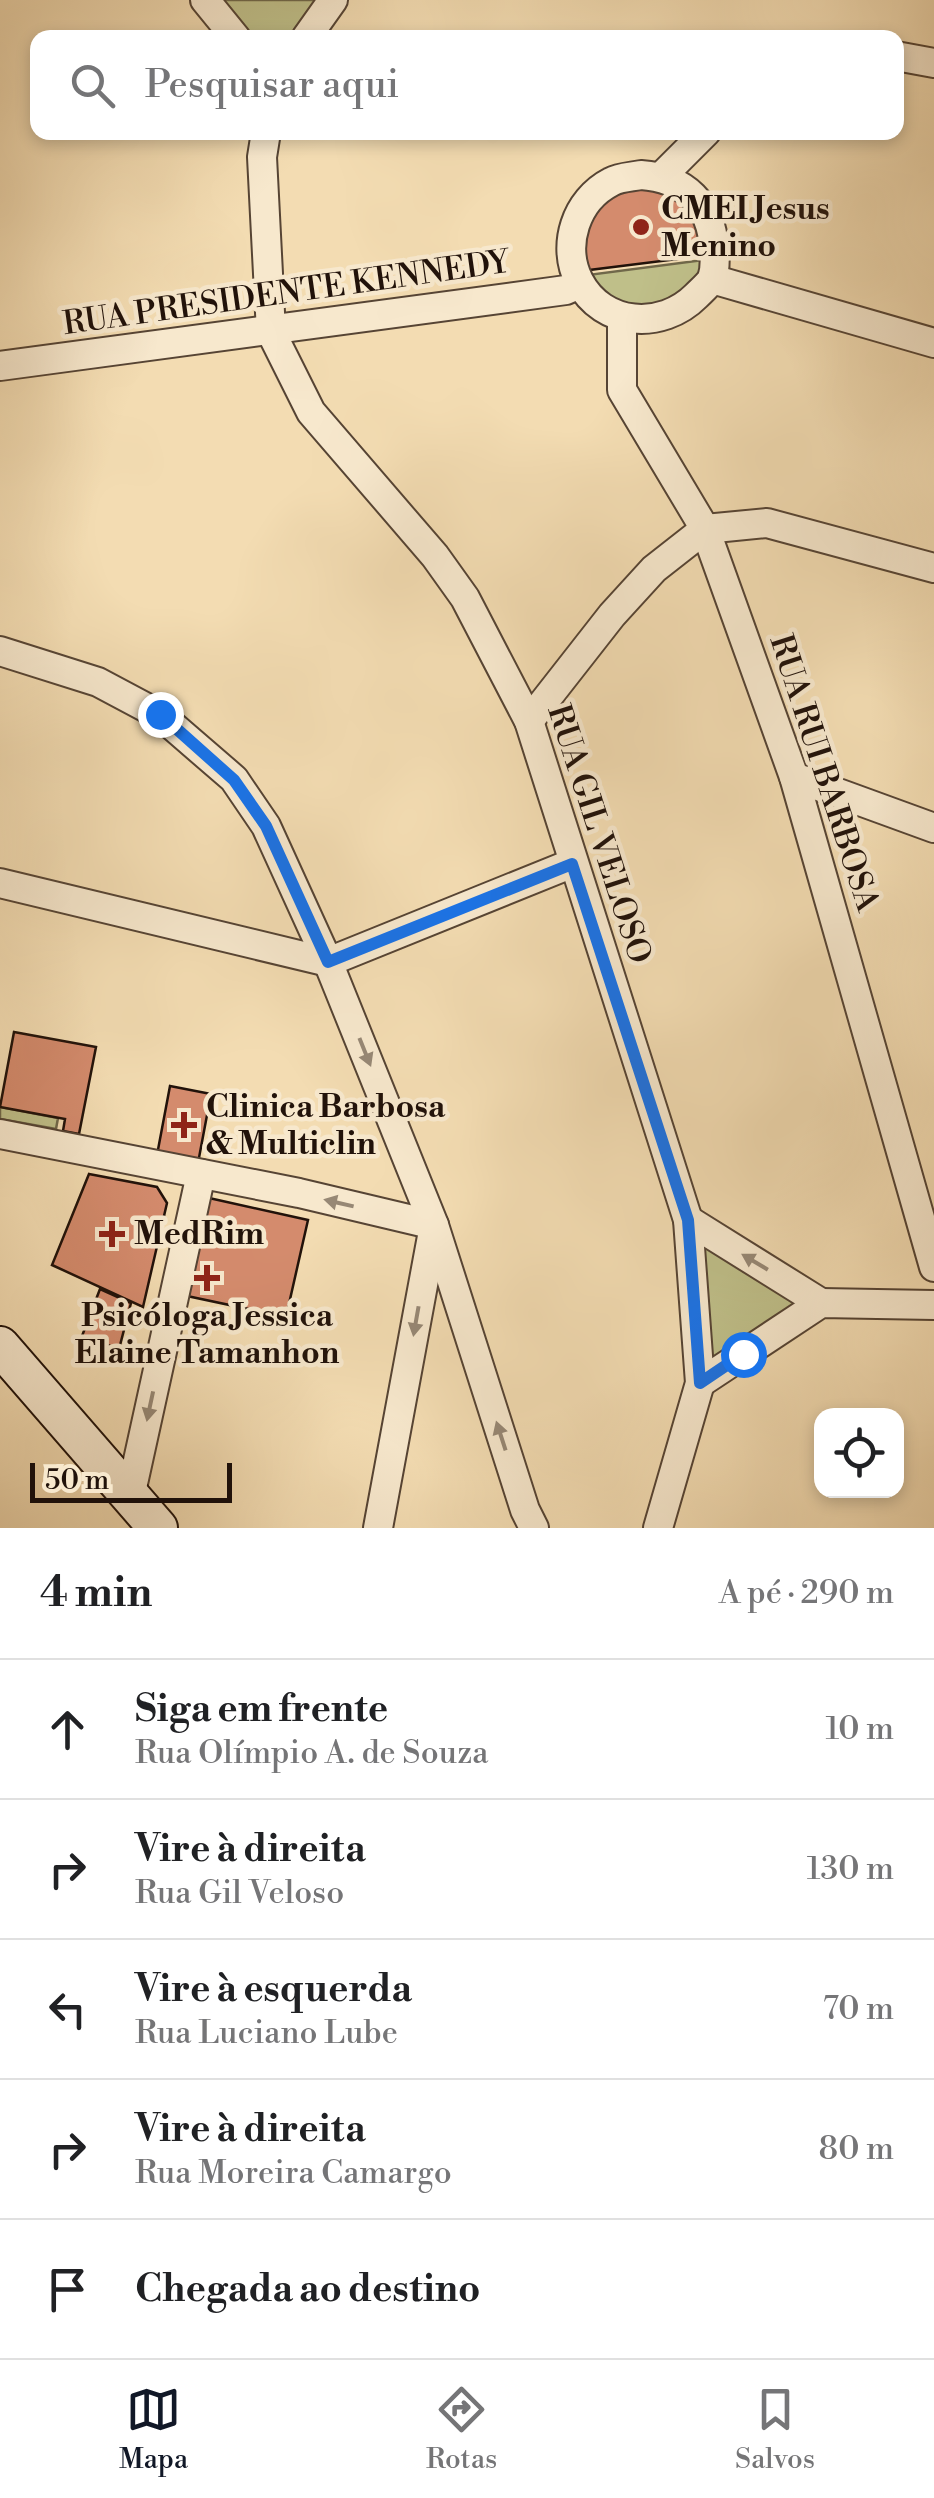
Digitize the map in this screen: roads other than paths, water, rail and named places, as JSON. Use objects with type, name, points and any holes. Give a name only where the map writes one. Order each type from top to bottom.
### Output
[{"type":"main road","points":[[0,1346],[158,1528]]},
{"type":"street","points":[[205,0],[229,30]]},
{"type":"street","points":[[312,30],[333,0]]},
{"type":"street","points":[[904,57],[934,63]]},
{"type":"street","name":"RUA GIL VELOSO","points":[[265,140],[262,157],[271,332],[311,412],[435,556],[466,598],[529,721],[688,1220],[700,1383]]},
{"type":"street","points":[[662,176],[698,140]]},
{"type":"street","points":[[662,176],[696,197],[708,215],[715,258],[712,279],[685,307],[670,314],[654,319],[622,317],[607,310],[580,284],[571,245],[574,226],[586,203],[612,181],[662,176]]},
{"type":"street","points":[[712,279],[934,343]]},
{"type":"street","name":"RUA PRESIDENTE KENNEDY","points":[[0,366],[271,332],[566,290],[580,284]]},
{"type":"street","name":"RUA RUI BARBOSA","points":[[622,317],[622,390],[705,529],[794,777],[934,1267]]},
{"type":"street","points":[[529,721],[654,568],[705,529],[766,523],[934,568]]},
{"type":"street","points":[[0,651],[98,682],[160,714],[234,780],[266,826],[328,962],[434,1225],[534,1528]]},
{"type":"street","points":[[794,777],[934,828]]},
{"type":"street","points":[[0,883],[328,962],[572,864]]},
{"type":"street","points":[[0,1134],[434,1225]]},
{"type":"street","points":[[130,1496],[202,1174]]},
{"type":"street","points":[[688,1220],[821,1303],[934,1305]]},
{"type":"street","points":[[378,1528],[434,1225]]},
{"type":"street","points":[[658,1528],[700,1383],[821,1303]]},
{"type":"place","name":"CMEI Jesus Menino","points":[[641,227]]},
{"type":"place","name":"Clinica Barbosa & Multiclin","points":[[184,1125]]},
{"type":"place","name":"MedRim","points":[[112,1234]]},
{"type":"place","name":"Psicóloga Jessica Elaine Tamanhon","points":[[207,1278]]}]
